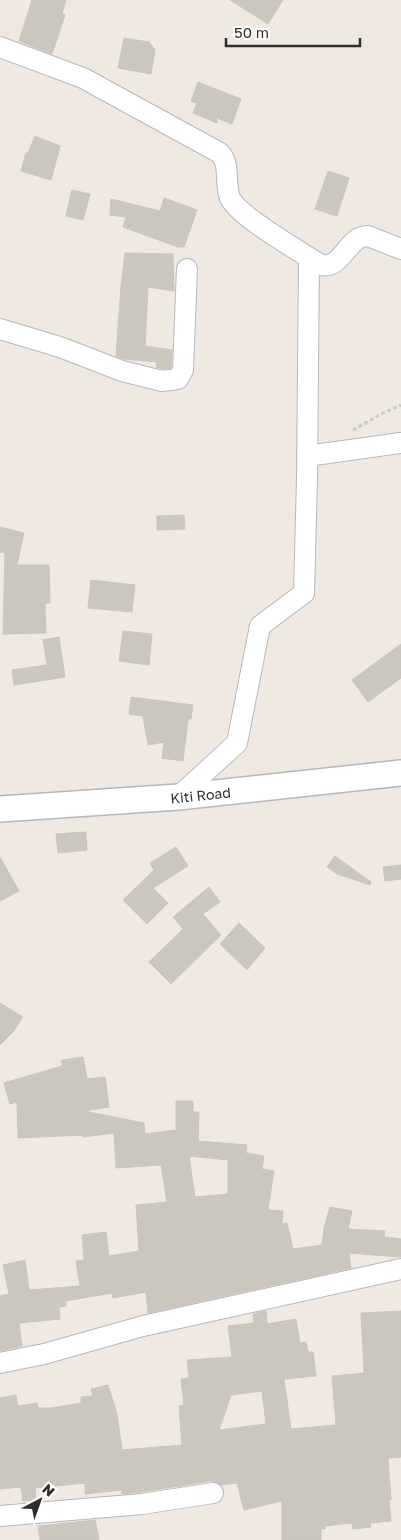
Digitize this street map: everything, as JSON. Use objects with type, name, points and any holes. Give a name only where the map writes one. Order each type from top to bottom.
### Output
[{"type":"street","points":[[0,47],[83,78],[220,153],[225,161],[228,189],[234,204],[249,218],[321,265],[325,266],[334,262],[358,238],[363,236],[401,249]]},
{"type":"street","points":[[178,797],[237,742],[260,626],[304,593],[309,258]]},
{"type":"street","points":[[0,329],[60,347],[122,371],[162,381],[178,379],[183,370],[186,269]]},
{"type":"street","points":[[307,456],[401,443]]},
{"type":"street","name":"Kiti Road","points":[[0,809],[178,797],[401,772]]},
{"type":"street","points":[[0,1363],[44,1354],[144,1326],[401,1269]]},
{"type":"street","points":[[0,1516],[142,1504],[213,1493]]},
{"type":"building","points":[[32,0],[66,0],[62,14],[65,15],[52,54],[19,41]]},
{"type":"building","points":[[230,0],[283,0],[268,24]]},
{"type":"building","points":[[124,38],[149,42],[155,50],[151,74],[118,68]]},
{"type":"building","points":[[198,82],[241,99],[232,124],[217,118],[217,123],[193,113],[197,103],[191,101]]},
{"type":"building","points":[[35,136],[60,146],[51,180],[21,171],[26,153],[28,153]]},
{"type":"building","points":[[328,171],[349,178],[337,216],[315,209]]},
{"type":"building","points":[[72,190],[90,194],[83,220],[66,216]]},
{"type":"building","points":[[164,198],[197,210],[184,247],[178,247],[123,227],[126,217],[110,215],[111,199],[160,211]]},
{"type":"building","points":[[125,253],[173,254],[174,291],[148,287],[145,346],[172,350],[171,368],[163,369],[156,367],[157,362],[125,359],[116,356]]},
{"type":"building","points":[[184,515],[185,529],[157,530],[157,516]]},
{"type":"building","points":[[0,527],[24,533],[17,565],[49,565],[50,603],[45,603],[46,633],[3,634],[5,553],[0,552]]},
{"type":"building","points":[[91,580],[135,585],[132,612],[88,608]]},
{"type":"building","points":[[123,631],[152,634],[149,665],[119,661]]},
{"type":"building","points":[[59,637],[65,677],[14,685],[12,670],[47,665],[43,640]]},
{"type":"building","points":[[401,644],[401,678],[368,702],[352,680]]},
{"type":"building","points":[[131,697],[193,705],[191,719],[188,719],[183,761],[162,758],[164,742],[148,745],[143,716],[129,714]]},
{"type":"building","points":[[86,832],[87,850],[58,853],[56,834]]},
{"type":"building","points":[[176,847],[188,866],[153,888],[168,903],[147,924],[123,900],[154,870],[150,863]]},
{"type":"building","points":[[335,856],[371,882],[370,885],[337,874],[327,867]]},
{"type":"building","points":[[0,857],[19,891],[0,901]]},
{"type":"building","points":[[401,865],[401,879],[385,881],[383,867]]},
{"type":"building","points":[[209,887],[220,902],[203,914],[221,935],[171,984],[149,962],[183,929],[173,917]]},
{"type":"building","points":[[239,923],[265,948],[247,970],[220,944]]},
{"type":"building","points":[[0,1003],[23,1017],[13,1032],[0,1045]]},
{"type":"building","points":[[83,1057],[87,1079],[105,1077],[109,1107],[84,1111],[144,1123],[145,1134],[176,1130],[176,1101],[193,1101],[193,1112],[199,1112],[198,1141],[247,1145],[246,1153],[264,1156],[262,1169],[274,1171],[268,1210],[283,1211],[282,1224],[287,1223],[293,1249],[322,1245],[324,1228],[330,1207],[352,1211],[348,1229],[385,1231],[384,1237],[401,1239],[401,1257],[349,1253],[351,1268],[148,1313],[146,1292],[113,1298],[112,1293],[66,1301],[66,1306],[59,1307],[60,1319],[19,1323],[22,1346],[0,1351],[0,1296],[9,1294],[3,1265],[25,1260],[29,1290],[80,1286],[76,1261],[84,1260],[82,1235],[106,1232],[109,1256],[139,1251],[136,1205],[167,1202],[161,1165],[116,1168],[114,1133],[83,1137],[83,1135],[18,1138],[17,1102],[10,1104],[4,1083],[62,1066],[62,1060]],"holes":[[[189,1156],[228,1160],[228,1194],[195,1197]]]},
{"type":"building","points":[[266,1311],[267,1324],[296,1319],[300,1343],[306,1342],[308,1352],[313,1352],[316,1376],[284,1379],[291,1429],[336,1425],[332,1376],[364,1373],[361,1313],[401,1311],[401,1457],[388,1458],[391,1521],[370,1523],[371,1527],[353,1529],[352,1523],[325,1526],[325,1529],[321,1529],[321,1540],[282,1540],[282,1501],[244,1510],[237,1483],[221,1485],[211,1481],[122,1494],[122,1490],[85,1494],[85,1483],[35,1488],[36,1500],[23,1501],[21,1487],[0,1489],[0,1398],[16,1395],[18,1406],[37,1403],[38,1408],[51,1408],[81,1403],[81,1397],[93,1396],[91,1389],[108,1385],[117,1414],[122,1450],[182,1445],[179,1406],[184,1405],[181,1379],[189,1378],[187,1360],[232,1357],[228,1326],[254,1323],[253,1314]],"holes":[[[262,1391],[266,1424],[219,1430],[231,1395]]]},
{"type":"building","points":[[95,1520],[99,1540],[40,1540],[38,1526]]}]
